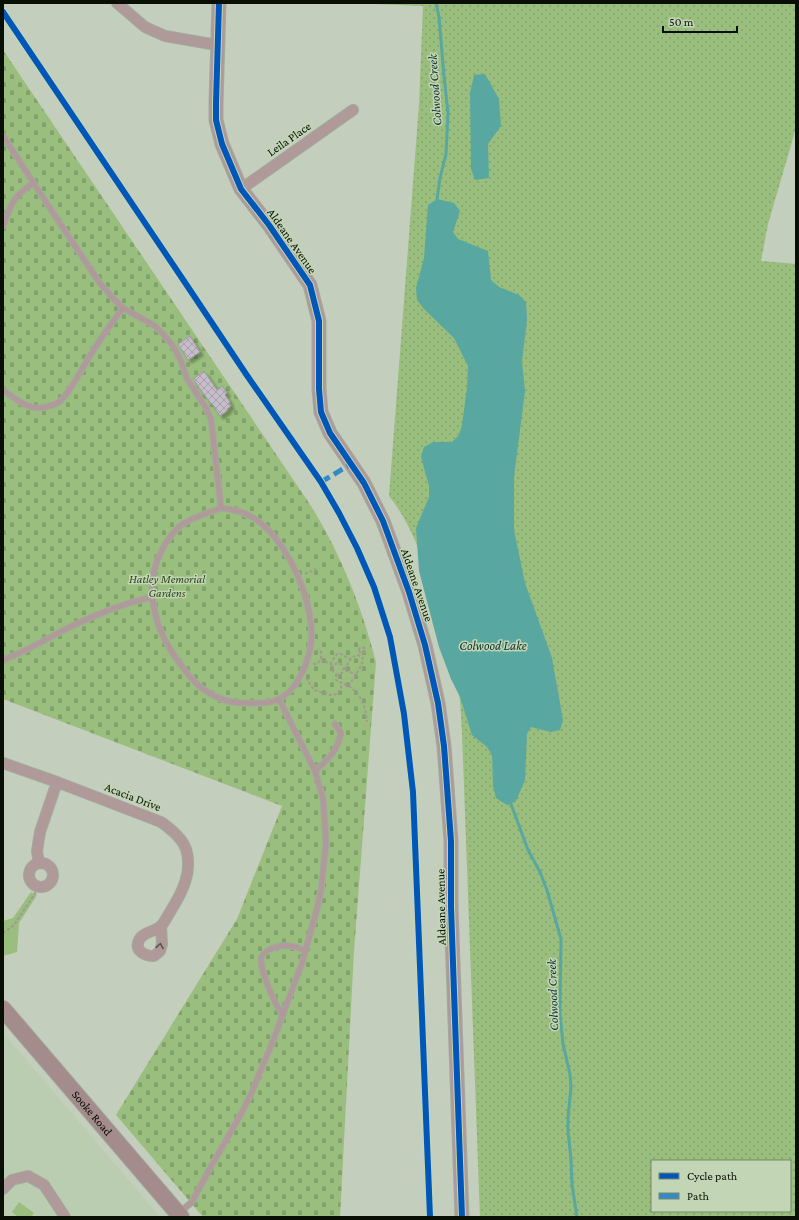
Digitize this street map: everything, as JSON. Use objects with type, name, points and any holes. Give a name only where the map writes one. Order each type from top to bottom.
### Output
[{"type":"main road","name":"Sooke Road","points":[[3,1009],[179,1216]]},
{"type":"street","points":[[117,3],[145,28],[165,36],[218,44]]},
{"type":"street","name":"Aldeane Avenue","points":[[219,3],[216,120],[222,144],[241,189],[269,225],[310,285],[319,322],[319,389],[321,412],[330,433],[364,484],[383,521],[409,592],[425,645],[438,703],[448,787],[451,841],[451,907],[462,1217]]},
{"type":"street","name":"Leila Place","points":[[241,189],[353,110]]},
{"type":"street","name":"Acacia Drive","points":[[3,763],[162,822],[175,833],[185,849],[188,866],[186,884],[161,927]]},
{"type":"street","points":[[39,863],[37,851],[40,832],[57,782]]},
{"type":"street","points":[[44,863],[52,870],[52,881],[44,887],[38,887],[33,885],[30,880],[30,869],[34,865],[44,863]]},
{"type":"street","points":[[3,1189],[12,1180],[28,1176],[44,1185],[65,1217]]},
{"type":"lane","points":[[3,136],[110,296],[123,308],[154,326],[173,346],[181,361],[187,379],[206,408],[211,419],[221,508]]},
{"type":"lane","points":[[3,226],[15,198],[33,183]]},
{"type":"lane","points":[[3,390],[30,407],[41,408],[51,406],[59,401],[74,382],[110,325],[123,308]]},
{"type":"lane","points":[[221,508],[235,510],[250,516],[274,535],[291,561],[299,577],[308,609],[311,626],[310,648],[302,674],[289,692],[278,699],[263,703],[239,703],[227,701],[206,691],[185,671],[166,643],[154,613],[152,583],[158,558],[171,535],[180,526],[191,520],[221,508]]},
{"type":"lane","points":[[3,660],[27,650],[96,615],[124,604],[152,597]]},
{"type":"lane","points":[[179,1216],[192,1202],[242,1114],[266,1059],[305,951],[321,890],[326,843],[323,798],[316,771],[278,699]]},
{"type":"lane","points":[[316,771],[334,752],[339,743],[341,733],[335,724]]},
{"type":"lane","points":[[282,1014],[271,995],[261,958],[267,951],[282,946],[292,946],[305,951]]},
{"type":"path","points":[[299,577],[316,569]]},
{"type":"path","points":[[330,664],[337,654],[341,654],[350,659]]},
{"type":"path","points":[[336,674],[340,675],[350,659],[361,654],[363,660],[348,686]]},
{"type":"path","points":[[321,659],[334,666],[336,664],[340,664],[344,667],[344,670],[356,674]]},
{"type":"path","points":[[334,666],[333,671],[336,674],[336,680],[356,692],[364,705],[367,722]]},
{"type":"path","points":[[302,674],[314,690],[330,695],[337,694],[341,688],[341,683]]},
{"type":"path","points":[[3,933],[14,925],[38,887]]},
{"type":"shaded area","points":[[3,1033],[160,1217],[3,1217]]},
{"type":"green space","points":[[350,3],[796,3],[796,128],[768,224],[761,261],[796,264],[796,1217],[480,1217],[461,710],[456,674],[435,598],[420,552],[406,522],[389,496],[419,105],[423,6]]},
{"type":"green space","name":"Hatley Memorial Gardens","points":[[3,50],[313,509],[342,564],[350,583],[358,603],[376,662],[354,951],[340,1217],[203,1217],[116,1115],[237,919],[282,806],[3,699]]},
{"type":"green space","points":[[31,892],[37,895],[19,923],[17,952],[3,956],[3,921],[13,918]]},
{"type":"green space","points":[[19,1202],[34,1213],[31,1217],[18,1217],[12,1212]]},
{"type":"water","points":[[485,74],[499,99],[501,126],[488,144],[489,178],[475,180],[471,169],[470,93],[474,75]]},
{"type":"water","name":"Colwood Lake","points":[[437,199],[454,203],[460,211],[453,232],[458,239],[488,251],[491,280],[499,287],[519,295],[526,302],[527,320],[522,361],[525,391],[514,477],[514,530],[525,583],[552,658],[563,720],[560,730],[551,732],[531,727],[527,734],[525,780],[516,801],[507,805],[496,798],[493,786],[492,755],[487,747],[472,735],[460,697],[451,679],[439,647],[419,571],[416,528],[429,497],[429,486],[421,457],[424,447],[433,442],[452,442],[459,435],[462,425],[467,388],[468,366],[454,338],[424,309],[417,300],[416,288],[424,258],[428,205]]},
{"type":"building","points":[[190,336],[200,352],[188,360],[178,344]]},
{"type":"building","points":[[204,371],[217,390],[222,386],[227,393],[225,395],[231,406],[220,416],[193,379]]},
{"type":"waterway","name":"Colwood Creek","points":[[436,3],[439,17],[448,113],[446,154],[437,199]]},
{"type":"waterway","name":"Colwood Creek","points":[[511,804],[528,850],[540,872],[547,890],[561,939],[560,1013],[563,1044],[570,1074],[571,1088],[568,1131],[572,1185],[577,1217]]},
{"type":"marked path","points":[[321,482],[351,464]]},
{"type":"cycle path","points":[[219,3],[216,120],[222,144],[241,189],[269,225],[310,285],[319,321],[319,389],[321,412],[330,433],[364,483],[383,521],[409,592],[425,645],[438,703],[444,746],[451,841],[451,907],[462,1217]]},
{"type":"cycle path","points":[[3,12],[246,374],[321,482],[357,548],[374,587],[390,637],[404,714],[413,792],[430,1217]]}]
